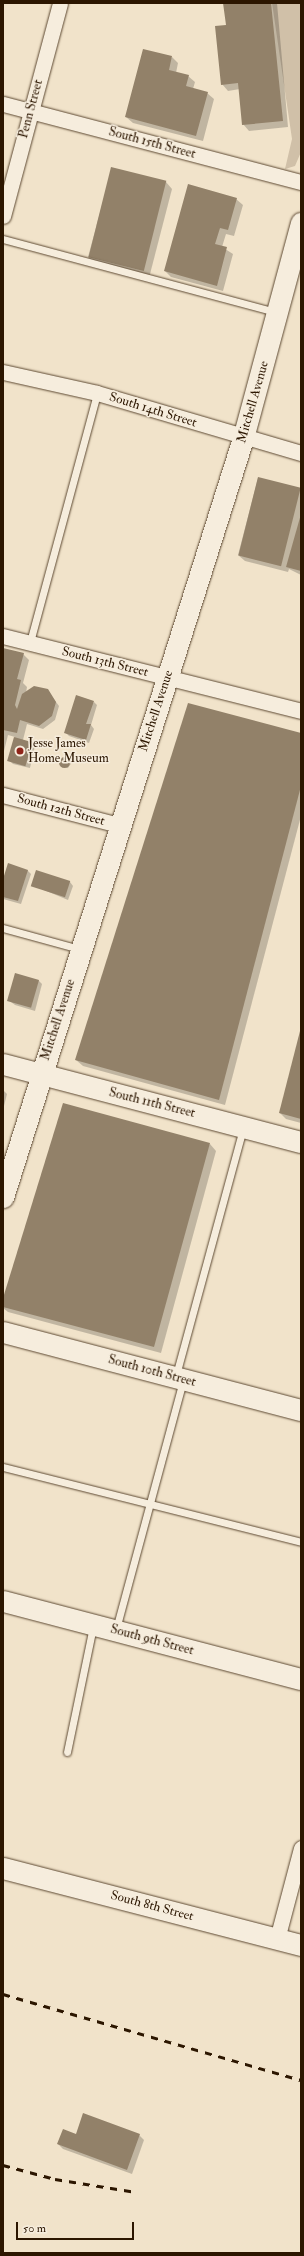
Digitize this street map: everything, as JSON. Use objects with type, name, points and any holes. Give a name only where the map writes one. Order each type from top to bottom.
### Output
[{"type":"main road","name":"Mitchell Avenue","points":[[3,1197],[119,825],[243,438],[278,313],[301,223]]},
{"type":"main road","name":"South 11th Street","points":[[3,1064],[301,1142]]},
{"type":"main road","name":"South 10th Street","points":[[3,1332],[301,1410]]},
{"type":"main road","name":"South 9th Street","points":[[3,1602],[301,1679]]},
{"type":"main road","name":"South 8th Street","points":[[3,1868],[301,1945]]},
{"type":"street","name":"Penn Street","points":[[3,216],[60,3]]},
{"type":"street","name":"South 15th Street","points":[[3,104],[301,182]]},
{"type":"street","name":"South 14th Street","points":[[3,372],[97,393],[243,438],[301,453]]},
{"type":"street","name":"South 13th Street","points":[[3,636],[301,711]]},
{"type":"street","name":"South 12th Street","points":[[3,795],[119,825]]},
{"type":"street","points":[[277,1939],[301,1848]]},
{"type":"lane","points":[[3,238],[278,313]]},
{"type":"lane","points":[[30,642],[97,393]]},
{"type":"lane","points":[[3,928],[81,949]]},
{"type":"lane","points":[[116,1631],[150,1504],[179,1378],[243,1126]]},
{"type":"lane","points":[[3,1467],[301,1542]]},
{"type":"lane","points":[[67,1752],[94,1625]]},
{"type":"shaded area","points":[[272,3],[301,3],[301,152],[295,166],[285,169],[292,139]]},
{"type":"building","points":[[223,3],[271,3],[283,121],[242,125],[238,83],[221,85],[215,26],[226,25]]},
{"type":"building","points":[[143,49],[172,56],[169,70],[189,75],[186,86],[208,92],[196,136],[125,117]]},
{"type":"building","points":[[111,167],[166,181],[144,271],[89,257]]},
{"type":"building","points":[[188,184],[237,198],[228,230],[220,228],[215,244],[227,247],[217,286],[164,271]]},
{"type":"building","points":[[258,477],[301,488],[281,566],[238,556]]},
{"type":"building","points":[[301,514],[301,571],[286,567]]},
{"type":"building","points":[[3,648],[24,653],[17,679],[21,680],[15,705],[17,709],[22,694],[34,686],[48,689],[56,702],[52,716],[39,726],[20,720],[17,733],[3,730]]},
{"type":"building","points":[[76,695],[94,701],[86,724],[91,724],[86,740],[64,733]]},
{"type":"building","points":[[188,703],[301,733],[301,786],[219,1100],[75,1060]]},
{"type":"building","name":"Jesse James Home Museum","points":[[14,737],[32,742],[25,766],[7,761]]},
{"type":"building","points":[[64,756],[68,758],[70,762],[68,766],[64,768],[60,766],[58,762],[60,758]]},
{"type":"building","points":[[8,863],[28,870],[18,901],[3,897],[3,879]]},
{"type":"building","points":[[36,870],[70,881],[65,897],[31,886]]},
{"type":"building","points":[[15,973],[39,980],[31,1008],[7,1001]]},
{"type":"building","points":[[301,1031],[301,1119],[279,1113]]},
{"type":"building","points":[[63,1103],[210,1143],[154,1347],[3,1307],[3,1298]]},
{"type":"building","points":[[83,2113],[140,2134],[127,2170],[57,2144],[63,2129],[76,2134]]},
{"type":"railway","points":[[3,1994],[301,2080]]},
{"type":"railway","points":[[3,2165],[55,2179],[136,2192]]},
{"type":"place","name":"Jesse James Home Museum","points":[[20,751]]}]
